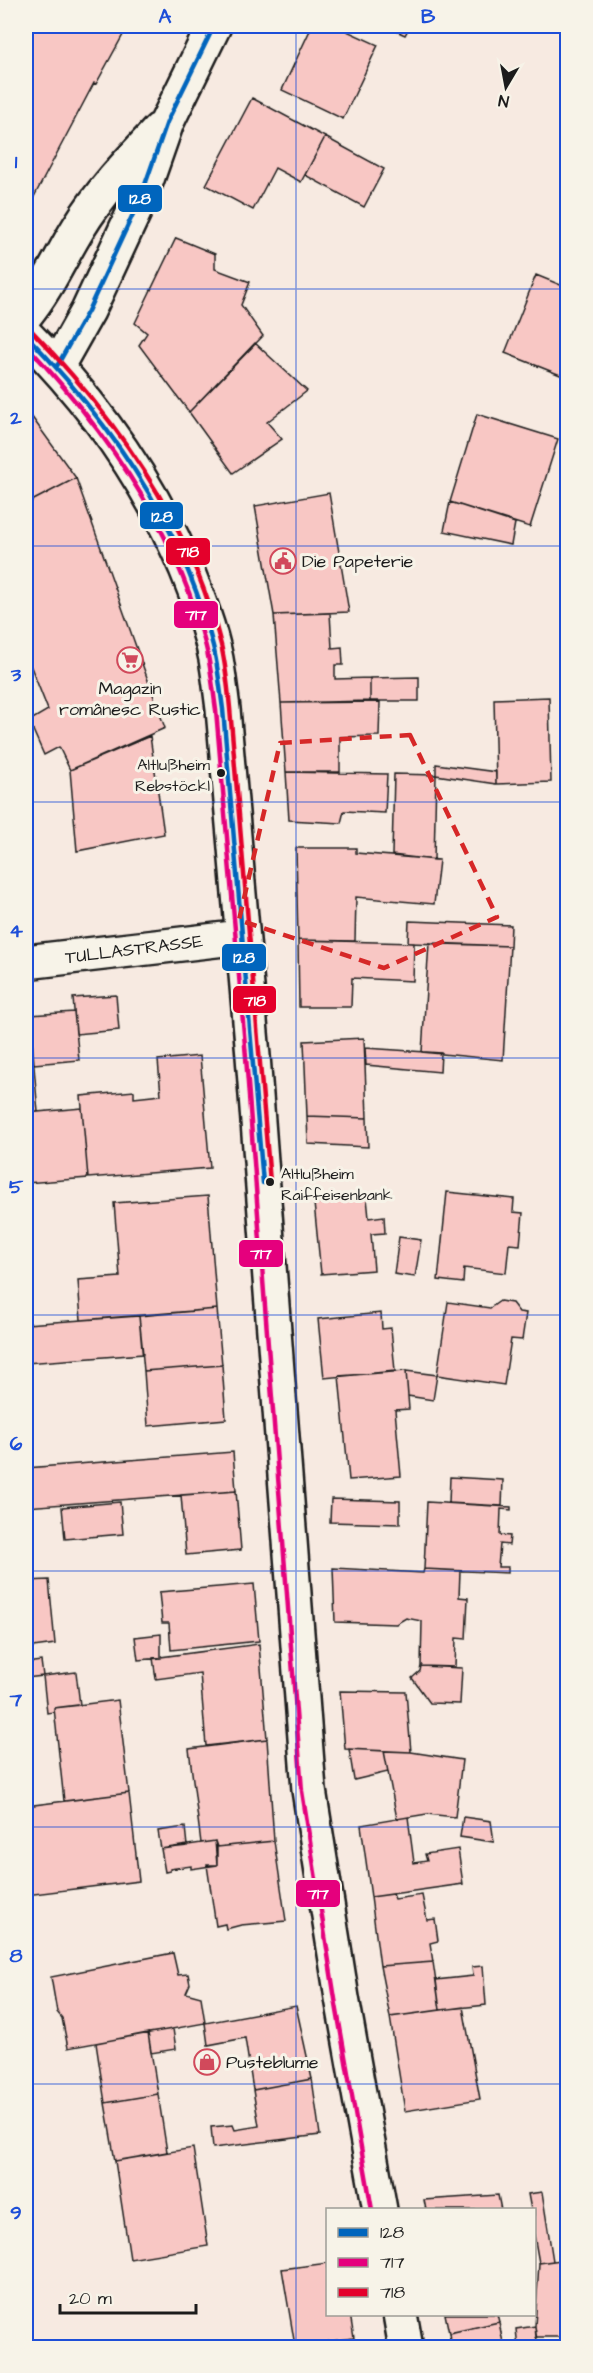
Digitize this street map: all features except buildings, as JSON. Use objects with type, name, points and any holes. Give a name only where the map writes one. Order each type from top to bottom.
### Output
[{"type":"street","points":[[57,366],[88,311],[140,199],[167,122],[214,26]]},
{"type":"street","points":[[26,314],[40,296],[79,227],[110,182],[167,122]]},
{"type":"street","points":[[26,335],[57,366],[107,428],[151,495],[174,540],[201,605],[216,658],[223,709],[254,1056],[309,1790],[340,1987],[380,2208]]},
{"type":"street","name":"TULLASTRASSE","points":[[26,962],[242,937]]},
{"type":"street","points":[[400,2316],[406,2348]]},
{"type":"highlighted area","points":[[410,735],[497,917],[384,968],[239,920],[280,743]]},
{"type":"transit line","name":"128","points":[[57,366],[88,311],[140,199],[167,122],[214,26]]},
{"type":"transit line","name":"718","points":[[31,330],[92,399],[121,436],[147,475],[191,557],[208,600],[221,645],[230,708],[270,1182]]},
{"type":"transit line","name":"128","points":[[26,335],[86,403],[140,478],[183,559],[200,602],[213,646],[223,709],[263,1183]]},
{"type":"transit line","name":"717","points":[[26,345],[84,412],[135,485],[157,523],[177,563],[193,604],[209,662],[216,710],[246,1057],[302,1791],[372,2208]]},
{"type":"place","name":"Die Papeterie","points":[[283,561]]},
{"type":"place","name":"Magazin românesc Rustic","points":[[130,660]]},
{"type":"place","name":"Altlußheim Rebstöckl","points":[[221,773]]},
{"type":"place","name":"Altlußheim Raiffeisenbank","points":[[270,1182]]},
{"type":"place","name":"Pusteblume","points":[[207,2062]]}]
